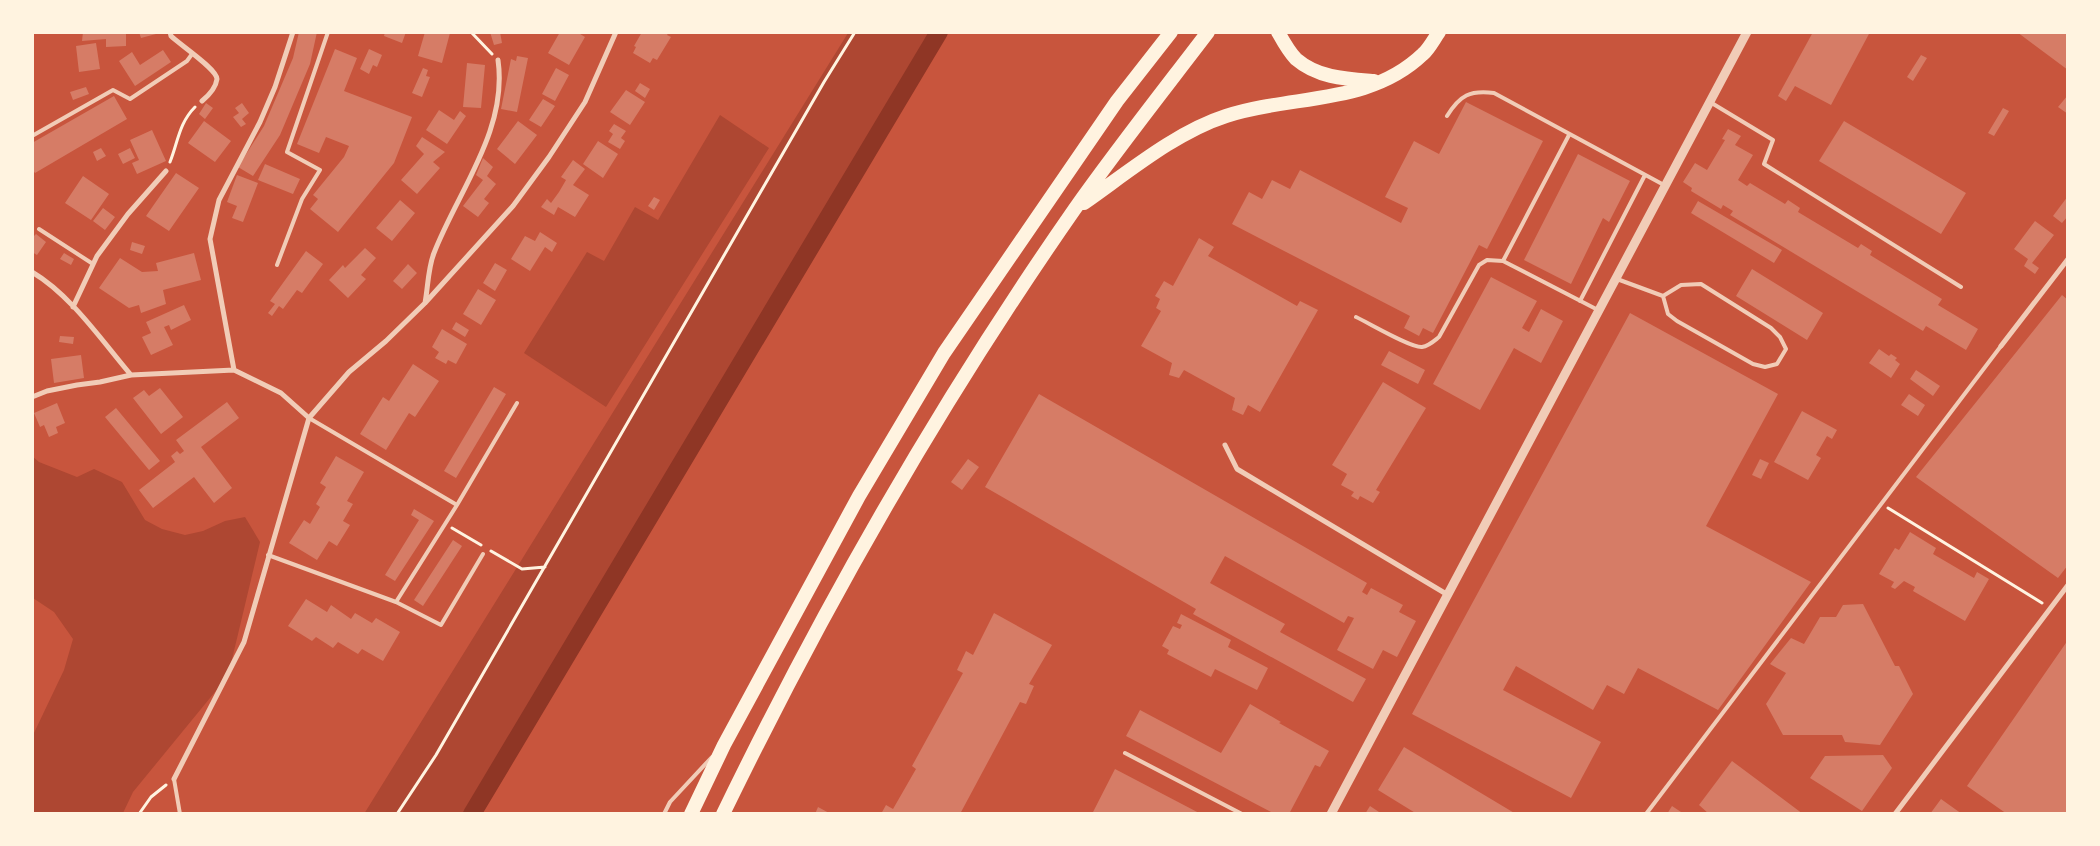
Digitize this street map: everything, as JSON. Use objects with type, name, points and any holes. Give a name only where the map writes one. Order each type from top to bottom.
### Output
[{"type":"highway","points":[[691,814],[724,745],[859,496],[944,353],[1117,101],[1171,32]]},
{"type":"highway","points":[[724,814],[772,713],[887,504],[982,350],[1075,210],[1208,32]]},
{"type":"highway","points":[[1278,32],[1295,58],[1312,70],[1332,77],[1385,82]]},
{"type":"highway","points":[[1075,210],[1183,136],[1226,116],[1332,96],[1385,82],[1424,54],[1439,32]]},
{"type":"street","points":[[170,32],[171,36],[216,75],[217,80],[210,94],[202,101]]},
{"type":"street","points":[[234,370],[210,239],[219,200],[260,122],[275,88],[293,32]]},
{"type":"street","points":[[174,779],[244,642],[309,418],[349,372],[386,341],[425,303],[512,206],[549,157],[585,102],[616,32]]},
{"type":"street","points":[[1331,814],[1747,32]]},
{"type":"street","points":[[425,303],[433,256],[491,131],[501,77],[498,60]]},
{"type":"street","points":[[73,307],[93,264],[111,236],[166,171]]},
{"type":"street","points":[[2001,346],[2068,259]]},
{"type":"street","points":[[32,272],[48,282],[73,307],[131,375]]},
{"type":"street","points":[[32,397],[47,391],[77,384],[100,382],[131,375],[234,370],[281,393],[309,418]]},
{"type":"street","points":[[1224,446],[1236,469],[1449,595]]},
{"type":"street","points":[[1895,814],[2068,585]]},
{"type":"lane","points":[[277,266],[302,199],[320,170],[287,152],[328,32]]},
{"type":"lane","points":[[32,136],[113,90],[130,98],[187,61],[192,54]]},
{"type":"lane","points":[[1447,116],[1455,103],[1468,94],[1480,91],[1494,93],[1666,186]]},
{"type":"lane","points":[[1710,102],[1773,140],[1764,164],[1961,287]]},
{"type":"lane","points":[[1503,260],[1569,135]]},
{"type":"lane","points":[[1580,301],[1645,175]]},
{"type":"lane","points":[[39,228],[93,264]]},
{"type":"lane","points":[[1356,317],[1410,344],[1421,347],[1432,344],[1439,337],[1479,265],[1487,260],[1503,260],[1600,311]]},
{"type":"lane","points":[[1617,279],[1663,296]]},
{"type":"lane","points":[[1702,284],[1771,328],[1780,337],[1786,350],[1777,364],[1765,367],[1753,364],[1677,321],[1668,314],[1663,296],[1681,285],[1702,284]]},
{"type":"lane","points":[[1646,814],[2001,346]]},
{"type":"lane","points":[[396,602],[457,505],[516,403]]},
{"type":"lane","points":[[309,418],[457,505]]},
{"type":"lane","points":[[268,555],[396,602],[441,625],[483,554]]},
{"type":"lane","points":[[664,814],[670,802],[724,745]]},
{"type":"lane","points":[[1125,753],[1242,814]]},
{"type":"lane","points":[[174,779],[180,814]]},
{"type":"path","points":[[471,32],[498,60]]},
{"type":"path","points":[[397,814],[441,748],[824,82],[855,32]]},
{"type":"path","points":[[166,171],[175,148],[180,127],[187,115],[202,101]]},
{"type":"path","points":[[1881,503],[2050,608]]},
{"type":"path","points":[[139,814],[151,797],[174,779]]},
{"type":"shaded area","points":[[848,33],[936,33],[470,813],[364,814]]},
{"type":"shaded area","points":[[720,115],[769,148],[606,407],[524,353],[587,252],[604,261],[635,207],[658,220]]},
{"type":"shaded area","points":[[32,456],[39,462],[77,477],[94,469],[122,482],[145,520],[162,529],[185,535],[203,531],[225,521],[245,517],[260,542],[228,676],[133,792],[123,813],[33,813],[33,735],[64,670],[73,639],[54,612],[33,598]]},
{"type":"building","points":[[83,32],[126,32],[126,46],[106,47],[106,39],[82,41]]},
{"type":"building","points":[[139,32],[155,32],[156,34],[141,38]]},
{"type":"building","points":[[299,32],[317,32],[310,64],[280,135],[253,176],[238,167],[264,126],[293,58]]},
{"type":"building","points":[[385,32],[406,32],[402,43],[384,36]]},
{"type":"building","points":[[425,32],[450,33],[442,63],[418,56]]},
{"type":"building","points":[[490,32],[500,32],[502,43],[494,45]]},
{"type":"building","points":[[560,32],[577,32],[585,37],[569,65],[548,53]]},
{"type":"building","points":[[642,32],[669,32],[667,35],[671,37],[657,60],[653,58],[650,63],[633,53],[636,47],[634,46]]},
{"type":"building","points":[[1813,32],[1870,32],[1831,105],[1795,86],[1786,101],[1778,96]]},
{"type":"building","points":[[2017,32],[2068,32],[2068,70]]},
{"type":"building","points":[[96,43],[100,69],[79,72],[76,46]]},
{"type":"building","points":[[335,49],[357,58],[344,91],[412,117],[394,163],[338,232],[310,209],[318,199],[313,195],[344,157],[349,146],[326,137],[319,153],[297,144]]},
{"type":"building","points":[[369,49],[382,55],[377,67],[373,65],[369,74],[360,69]]},
{"type":"building","points":[[163,50],[171,62],[135,86],[119,61],[132,52],[140,65]]},
{"type":"building","points":[[1921,55],[1927,58],[1913,81],[1907,77]]},
{"type":"building","points":[[517,56],[528,58],[517,112],[501,109],[511,59],[516,61]]},
{"type":"building","points":[[467,63],[485,65],[481,108],[463,107]]},
{"type":"building","points":[[423,68],[428,70],[426,76],[430,77],[422,97],[412,93]]},
{"type":"building","points":[[556,68],[569,75],[555,101],[542,94]]},
{"type":"building","points":[[640,83],[650,89],[645,98],[635,91]]},
{"type":"building","points":[[86,87],[89,94],[73,100],[70,92]]},
{"type":"building","points":[[626,90],[645,102],[630,125],[610,112]]},
{"type":"building","points":[[2068,95],[2068,114],[2058,107]]},
{"type":"building","points":[[114,96],[127,119],[35,173],[32,169],[32,143]]},
{"type":"building","points":[[543,99],[555,106],[541,127],[529,120]]},
{"type":"building","points":[[1466,102],[1543,141],[1487,249],[1479,245],[1433,333],[1423,328],[1419,336],[1404,328],[1410,316],[1232,224],[1249,192],[1262,199],[1272,180],[1290,189],[1300,170],[1401,223],[1408,208],[1385,197],[1414,141],[1439,154]]},
{"type":"building","points":[[206,103],[213,108],[205,119],[199,114]]},
{"type":"building","points":[[242,103],[249,113],[242,119],[246,124],[241,127],[233,117],[239,113],[235,108]]},
{"type":"building","points":[[2003,108],[2009,111],[1994,136],[1988,133]]},
{"type":"building","points":[[439,110],[454,120],[460,111],[466,116],[447,144],[426,130]]},
{"type":"building","points":[[204,121],[231,141],[215,162],[188,143]]},
{"type":"building","points":[[518,121],[537,135],[515,164],[497,149]]},
{"type":"building","points":[[1844,121],[1966,193],[1941,234],[1819,161]]},
{"type":"building","points":[[614,124],[626,131],[621,138],[625,141],[620,149],[608,142],[613,134],[609,131]]},
{"type":"building","points":[[1728,129],[1741,136],[1735,145],[1753,155],[1738,180],[1747,186],[1750,183],[1785,204],[1788,200],[1800,208],[1798,212],[1858,248],[1861,244],[1872,251],[1870,255],[1942,299],[1938,305],[1978,329],[1966,350],[1926,326],[1923,331],[1730,215],[1733,211],[1723,205],[1721,209],[1691,191],[1692,188],[1683,182],[1695,163],[1707,170],[1725,140],[1722,139]]},
{"type":"building","points":[[152,130],[166,161],[137,174],[132,163],[139,160],[130,140]]},
{"type":"building","points":[[422,137],[445,152],[433,162],[440,168],[417,194],[401,180],[424,154],[416,146]]},
{"type":"building","points":[[598,141],[618,154],[603,178],[583,164]]},
{"type":"building","points":[[101,148],[106,156],[97,161],[93,152]]},
{"type":"building","points":[[130,148],[135,158],[123,164],[118,154]]},
{"type":"building","points":[[1578,154],[1630,181],[1609,222],[1603,218],[1571,284],[1524,260]]},
{"type":"building","points":[[483,158],[493,167],[487,176],[496,184],[484,199],[489,203],[478,217],[463,206],[483,180],[476,175]]},
{"type":"building","points":[[573,160],[585,169],[573,185],[589,195],[575,217],[558,207],[554,215],[541,207],[547,199],[551,203],[559,192],[566,180],[561,177]]},
{"type":"building","points":[[265,164],[300,179],[293,194],[258,180]]},
{"type":"building","points":[[176,173],[199,188],[169,231],[146,216]]},
{"type":"building","points":[[237,175],[258,183],[243,222],[232,218],[237,206],[227,202]]},
{"type":"building","points":[[83,176],[109,194],[91,220],[65,203]]},
{"type":"building","points":[[2068,196],[2068,216],[2062,223],[2053,216]]},
{"type":"building","points":[[654,197],[660,200],[654,210],[648,206]]},
{"type":"building","points":[[400,200],[415,213],[392,241],[376,228]]},
{"type":"building","points":[[1698,201],[1782,250],[1774,263],[1691,213]]},
{"type":"building","points":[[103,208],[115,217],[105,230],[93,221]]},
{"type":"building","points":[[2035,221],[2054,235],[2032,263],[2039,268],[2035,274],[2024,266],[2028,259],[2014,249]]},
{"type":"building","points":[[540,232],[557,243],[552,252],[545,247],[530,271],[511,259],[525,236],[535,241]]},
{"type":"building","points":[[36,234],[46,242],[37,255],[32,252],[32,238]]},
{"type":"building","points":[[1199,238],[1214,247],[1208,256],[1297,306],[1300,301],[1318,310],[1260,412],[1248,405],[1243,415],[1232,410],[1235,398],[1184,370],[1179,378],[1169,375],[1172,363],[1141,346],[1161,311],[1156,308],[1160,299],[1155,296],[1164,281],[1173,286]]},
{"type":"building","points":[[132,242],[145,246],[142,254],[130,250]]},
{"type":"building","points":[[365,248],[376,258],[361,275],[366,279],[348,298],[329,280],[343,265],[345,268]]},
{"type":"building","points":[[306,251],[323,264],[302,293],[297,290],[283,309],[279,306],[272,316],[268,313],[275,304],[270,301]]},
{"type":"building","points":[[64,253],[74,259],[71,265],[60,259]]},
{"type":"building","points":[[194,253],[201,280],[163,290],[166,304],[141,313],[139,305],[129,308],[99,288],[120,258],[142,272],[158,271],[156,263]]},
{"type":"building","points":[[495,263],[507,270],[495,291],[483,283]]},
{"type":"building","points":[[408,264],[417,273],[402,289],[393,281]]},
{"type":"building","points":[[1752,269],[1823,313],[1807,340],[1736,296]]},
{"type":"building","points":[[1491,277],[1537,301],[1522,328],[1529,332],[1541,309],[1563,321],[1541,363],[1514,348],[1480,410],[1433,384]]},
{"type":"building","points":[[478,289],[496,300],[481,325],[463,314]]},
{"type":"building","points":[[2062,295],[2068,300],[2068,565],[2058,578],[1916,477]]},
{"type":"building","points":[[184,305],[191,320],[171,330],[169,325],[164,327],[173,345],[151,355],[142,337],[151,333],[146,322]]},
{"type":"building","points":[[1630,313],[1778,394],[1706,526],[1811,582],[1718,710],[1638,668],[1624,694],[1607,685],[1593,710],[1516,666],[1503,690],[1601,742],[1571,798],[1412,714]]},
{"type":"building","points":[[456,322],[469,330],[465,337],[452,329]]},
{"type":"building","points":[[442,329],[467,344],[456,364],[448,360],[446,364],[435,358],[439,352],[432,347]]},
{"type":"building","points":[[60,336],[74,337],[73,344],[59,342]]},
{"type":"building","points":[[1879,349],[1889,356],[1891,354],[1897,358],[1895,360],[1900,364],[1891,378],[1869,363]]},
{"type":"building","points":[[1389,351],[1425,370],[1418,384],[1381,365]]},
{"type":"building","points":[[81,355],[84,378],[54,383],[51,359]]},
{"type":"building","points":[[413,364],[439,381],[415,417],[409,413],[386,450],[360,434],[383,397],[389,401]]},
{"type":"building","points":[[1916,370],[1940,386],[1933,396],[1910,379]]},
{"type":"building","points":[[1383,382],[1426,408],[1376,490],[1380,492],[1373,503],[1360,496],[1358,500],[1351,496],[1354,492],[1341,485],[1347,474],[1332,465]]},
{"type":"building","points":[[494,387],[506,394],[456,478],[444,471]]},
{"type":"building","points":[[160,388],[183,417],[161,434],[133,398],[144,390],[149,396]]},
{"type":"building","points":[[1039,394],[1367,583],[1362,592],[1367,595],[1371,588],[1403,605],[1399,612],[1416,621],[1397,657],[1383,650],[1373,669],[1337,650],[1354,618],[1348,616],[1344,623],[1225,556],[1210,583],[1285,624],[1280,632],[1366,679],[1353,702],[1193,614],[1196,609],[985,487]]},
{"type":"building","points":[[1909,394],[1925,405],[1918,416],[1901,405]]},
{"type":"building","points":[[227,402],[239,418],[201,447],[232,488],[214,503],[194,477],[153,508],[139,490],[175,462],[171,456],[177,451],[180,454],[184,451],[176,440]]},
{"type":"building","points":[[57,403],[65,423],[56,427],[58,433],[49,437],[44,425],[40,427],[34,413]]},
{"type":"building","points":[[116,408],[160,461],[149,470],[105,417]]},
{"type":"building","points":[[1802,411],[1837,430],[1832,439],[1827,436],[1816,455],[1821,458],[1808,480],[1774,462]]},
{"type":"building","points":[[336,456],[364,472],[347,501],[353,504],[343,521],[350,525],[337,546],[329,541],[317,560],[289,543],[304,520],[310,524],[320,507],[316,504],[326,487],[320,483]]},
{"type":"building","points":[[968,459],[979,467],[962,490],[951,482]]},
{"type":"building","points":[[1760,459],[1769,463],[1761,479],[1752,475]]},
{"type":"building","points":[[414,509],[434,521],[395,581],[385,575],[419,520],[411,515]]},
{"type":"building","points":[[1910,532],[1936,548],[1933,554],[1974,578],[1977,572],[1989,579],[1965,621],[1913,591],[1915,587],[1904,581],[1895,589],[1891,587],[1894,582],[1879,574],[1895,548],[1899,550]]},
{"type":"building","points":[[453,540],[462,546],[423,606],[414,600]]},
{"type":"building","points":[[306,599],[327,612],[331,605],[351,619],[355,613],[372,623],[376,618],[400,632],[383,661],[362,649],[358,654],[338,642],[333,648],[316,637],[312,641],[288,626]]},
{"type":"building","points":[[1863,604],[1895,666],[1899,666],[1913,694],[1880,745],[1845,742],[1842,735],[1783,735],[1766,704],[1786,673],[1770,664],[1791,638],[1804,644],[1820,617],[1836,617],[1843,605]]},
{"type":"building","points":[[994,613],[1052,645],[1029,684],[1034,686],[1026,704],[1020,702],[960,814],[881,814],[886,805],[893,809],[916,769],[912,766],[963,673],[957,670],[966,651],[973,655]]},
{"type":"building","points":[[1181,614],[1231,640],[1228,647],[1268,668],[1257,690],[1215,669],[1211,677],[1167,654],[1169,650],[1162,646],[1173,626],[1180,629],[1182,625],[1177,623]]},
{"type":"building","points":[[2068,640],[2068,814],[2007,814],[1967,786]]},
{"type":"building","points":[[1250,704],[1281,722],[1279,723],[1329,751],[1320,767],[1315,765],[1289,814],[1275,814],[1126,736],[1140,710],[1221,753]]},
{"type":"building","points":[[1404,747],[1516,814],[1417,814],[1378,790]]},
{"type":"building","points":[[1883,755],[1892,768],[1862,811],[1810,778],[1825,756]]},
{"type":"building","points":[[1732,761],[1803,814],[1709,814],[1699,805]]},
{"type":"building","points":[[1115,769],[1201,814],[1092,814]]},
{"type":"building","points":[[1941,799],[1962,814],[1930,814]]},
{"type":"building","points":[[1370,806],[1382,814],[1365,814]]},
{"type":"building","points":[[1672,806],[1684,814],[1667,814]]},
{"type":"building","points":[[818,807],[831,814],[815,814]]},
{"type":"waterway","points":[[472,814],[939,32]]}]
